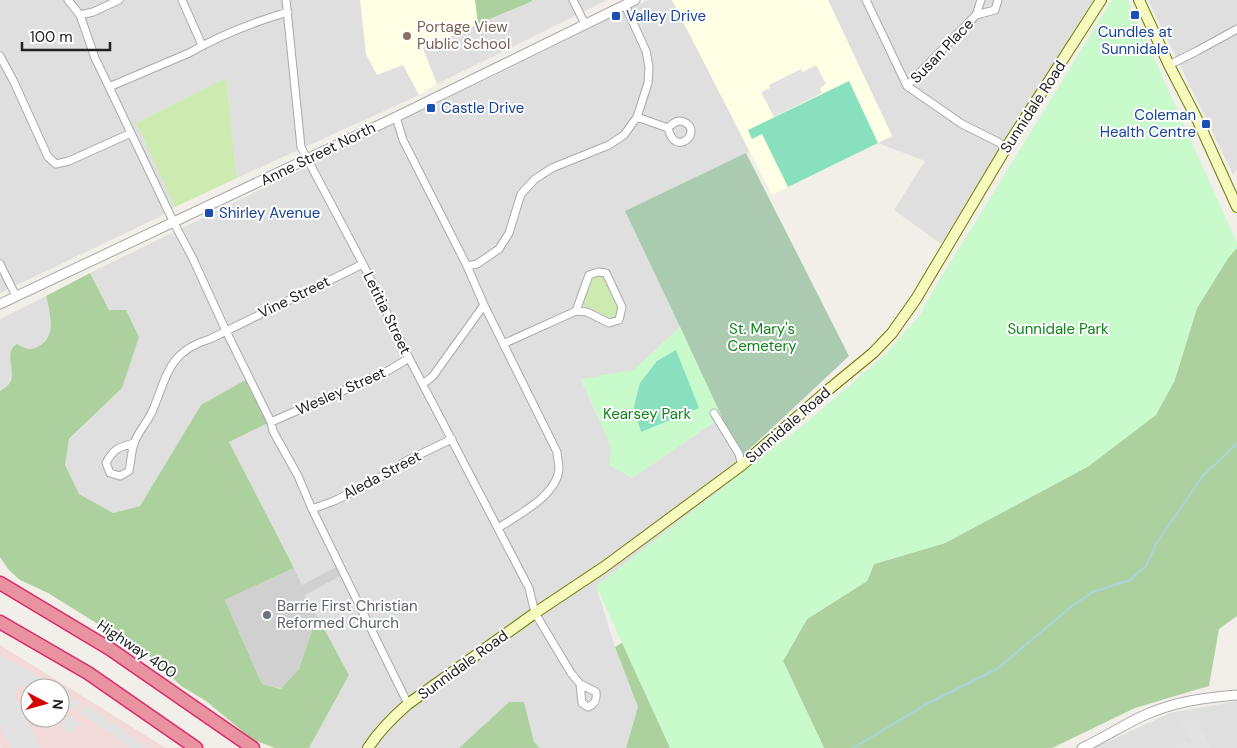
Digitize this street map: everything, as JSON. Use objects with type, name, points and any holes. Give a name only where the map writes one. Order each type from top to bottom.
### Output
[{"type":"highway","name":"Highway 400","points":[[0,583],[110,649],[253,748]]},
{"type":"highway","points":[[0,622],[88,673],[196,748]]},
{"type":"main road","name":"Sunnidale Road","points":[[368,748],[392,718],[408,704],[535,613],[604,567],[742,465],[873,353],[892,333],[916,299],[1006,148],[1102,0]]},
{"type":"main road","points":[[1138,2],[1196,118],[1237,207]]},
{"type":"street","points":[[68,0],[80,15],[109,87],[271,422],[273,431],[298,476],[312,509],[408,704]]},
{"type":"street","points":[[80,15],[93,12],[119,0]]},
{"type":"street","points":[[182,0],[202,45]]},
{"type":"street","name":"Letitia Street","points":[[286,0],[301,147],[498,528],[528,588],[535,613],[580,684]]},
{"type":"street","points":[[572,0],[585,24]]},
{"type":"street","name":"Anne Street North","points":[[0,304],[396,117],[635,0]]},
{"type":"street","points":[[866,0],[907,86],[962,124],[1006,148]]},
{"type":"street","name":"Susan Place","points":[[907,86],[976,16],[981,0]]},
{"type":"street","name":"Susan Place","points":[[976,16],[995,10],[998,0]]},
{"type":"street","points":[[467,266],[477,264],[499,249],[509,232],[521,194],[534,179],[552,168],[609,145],[624,135],[637,118],[648,83],[649,67],[646,51],[625,5]]},
{"type":"street","points":[[109,87],[261,20],[288,12]]},
{"type":"street","points":[[1169,66],[1237,29]]},
{"type":"street","points":[[0,56],[48,157],[56,164],[131,132]]},
{"type":"street","points":[[396,117],[404,140],[556,452],[559,468],[556,482],[547,494],[498,528]]},
{"type":"street","points":[[637,118],[668,128]]},
{"type":"street","points":[[0,264],[16,296]]},
{"type":"street","name":"Vine Street","points":[[134,443],[151,415],[169,368],[179,355],[199,342],[210,339],[363,264]]},
{"type":"street","points":[[503,344],[576,311],[587,312],[608,324],[619,320],[622,307],[606,273],[598,272],[589,275],[576,311]]},
{"type":"street","points":[[423,384],[433,376],[484,305]]},
{"type":"street","name":"Wesley Street","points":[[271,422],[386,372],[409,358]]},
{"type":"street","points":[[714,413],[738,454],[742,465]]},
{"type":"street","name":"Aleda Street","points":[[312,509],[334,501],[371,483],[406,461],[452,439]]},
{"type":"street","points":[[134,443],[129,470],[120,476],[110,473],[106,463],[111,454],[119,447],[134,443]]},
{"type":"street","points":[[1082,748],[1133,720],[1170,706],[1198,699],[1237,695]]},
{"type":"shaded area","points":[[0,0],[607,0],[437,84],[419,95],[237,178],[226,79],[136,123],[175,207],[159,217],[0,293]]},
{"type":"shaded area","name":"Portage View Public School","points":[[360,0],[533,1],[423,48],[437,84],[419,95],[403,65],[377,75],[366,54]]},
{"type":"shaded area","points":[[648,0],[672,0],[750,152],[625,211],[680,327],[634,370],[581,380],[609,441],[611,452],[610,465],[632,478],[722,417],[747,470],[596,586],[615,647],[638,707],[626,748],[540,748],[534,742],[524,702],[509,702],[459,748],[309,748],[349,675],[304,595],[302,585],[294,568],[229,442],[201,405],[140,506],[113,513],[79,494],[64,465],[69,440],[122,388],[109,310],[90,273]]},
{"type":"shaded area","points":[[672,0],[828,0],[892,136],[772,195]]},
{"type":"shaded area","points":[[828,0],[1093,0],[941,244],[894,210],[925,161],[878,143],[892,136]]},
{"type":"shaded area","points":[[1148,0],[1237,0],[1237,170],[1233,174]]},
{"type":"shaded area","points":[[816,65],[826,84],[820,88],[822,93],[774,117],[761,92],[770,88],[769,85],[801,69],[803,72]]},
{"type":"shaded area","points":[[46,296],[51,319],[50,334],[43,344],[33,350],[25,349],[10,353],[13,372],[8,385],[0,391],[0,319]]},
{"type":"shaded area","points":[[336,567],[340,576],[305,595],[317,616],[299,669],[282,689],[262,684],[225,600],[294,568],[302,585]]},
{"type":"shaded area","points":[[0,645],[53,678],[20,678],[20,728],[70,728],[70,688],[166,748],[1,748]]},
{"type":"shaded area","points":[[0,655],[40,678],[20,678],[20,688],[16,693],[20,706],[20,728],[31,728],[40,747],[11,748],[0,724]]},
{"type":"shaded area","points":[[70,696],[80,703],[74,711],[70,708]]},
{"type":"shaded area","points":[[1237,701],[1237,748],[1094,748],[1170,713]]},
{"type":"shaded area","points":[[86,705],[148,748],[130,748],[80,714]]},
{"type":"shaded area","points":[[1190,716],[1192,719],[1197,717],[1210,748],[1170,748],[1186,741],[1187,744],[1192,742],[1190,736],[1187,737],[1179,721]]},
{"type":"shaded area","points":[[70,717],[80,723],[72,734],[63,728],[70,728]]},
{"type":"green space","points":[[475,0],[532,0],[533,1],[478,24]]},
{"type":"green space","name":"Sunnidale Park","points":[[1112,0],[1128,0],[1237,243],[1237,248],[1228,258],[1197,308],[1174,382],[1156,415],[1089,466],[945,543],[874,564],[867,581],[807,619],[783,661],[824,748],[670,748],[596,586],[801,427],[886,354],[923,311],[923,307]]},
{"type":"green space","points":[[226,78],[237,178],[175,207],[136,123]]},
{"type":"green space","points":[[849,81],[878,143],[788,187],[762,134],[752,139],[748,130]]},
{"type":"green space","name":"St. Mary's Cemetery","points":[[746,153],[849,356],[740,458],[625,211]]},
{"type":"green space","points":[[1237,248],[1237,616],[1219,629],[1209,686],[1135,708],[1052,748],[824,748],[783,661],[807,619],[867,581],[874,564],[945,543],[1089,466],[1174,382],[1197,308],[1228,258]]},
{"type":"green space","points":[[90,273],[109,310],[126,310],[139,337],[122,388],[69,439],[65,465],[79,494],[113,513],[140,506],[201,405],[249,378],[270,422],[229,442],[294,568],[225,600],[262,684],[281,689],[299,669],[317,616],[349,675],[309,748],[275,748],[253,740],[206,701],[181,686],[151,657],[48,593],[20,580],[8,569],[0,557],[0,391],[11,381],[11,353],[17,344],[31,349],[45,342],[51,324],[46,296]]},
{"type":"green space","points":[[597,274],[603,276],[619,308],[617,314],[613,317],[609,318],[583,304],[590,278]]},
{"type":"green space","name":"Kearsey Park","points":[[680,327],[722,417],[632,478],[609,465],[611,452],[609,441],[581,379],[634,370]]},
{"type":"green space","points":[[676,350],[699,408],[641,432],[634,407],[640,383],[657,361]]},
{"type":"green space","points":[[631,637],[702,748],[626,748],[638,707],[615,647]]},
{"type":"green space","points":[[509,702],[524,702],[534,742],[540,748],[459,748]]},
{"type":"waterway","points":[[853,748],[925,705],[997,669],[1072,606],[1093,592],[1130,580],[1146,566],[1156,544],[1202,477],[1237,443]]},
{"type":"place","name":"Cundles at Sunnidale","points":[[1135,15]]},
{"type":"place","name":"Valley Drive","points":[[616,16]]},
{"type":"place","name":"Portage View Public School","points":[[407,36]]},
{"type":"place","name":"Castle Drive","points":[[431,108]]},
{"type":"place","name":"Coleman Health Centre","points":[[1206,124]]},
{"type":"place","name":"Shirley Avenue","points":[[209,213]]},
{"type":"place","name":"Barrie First Christian Reformed Church","points":[[267,615]]}]
